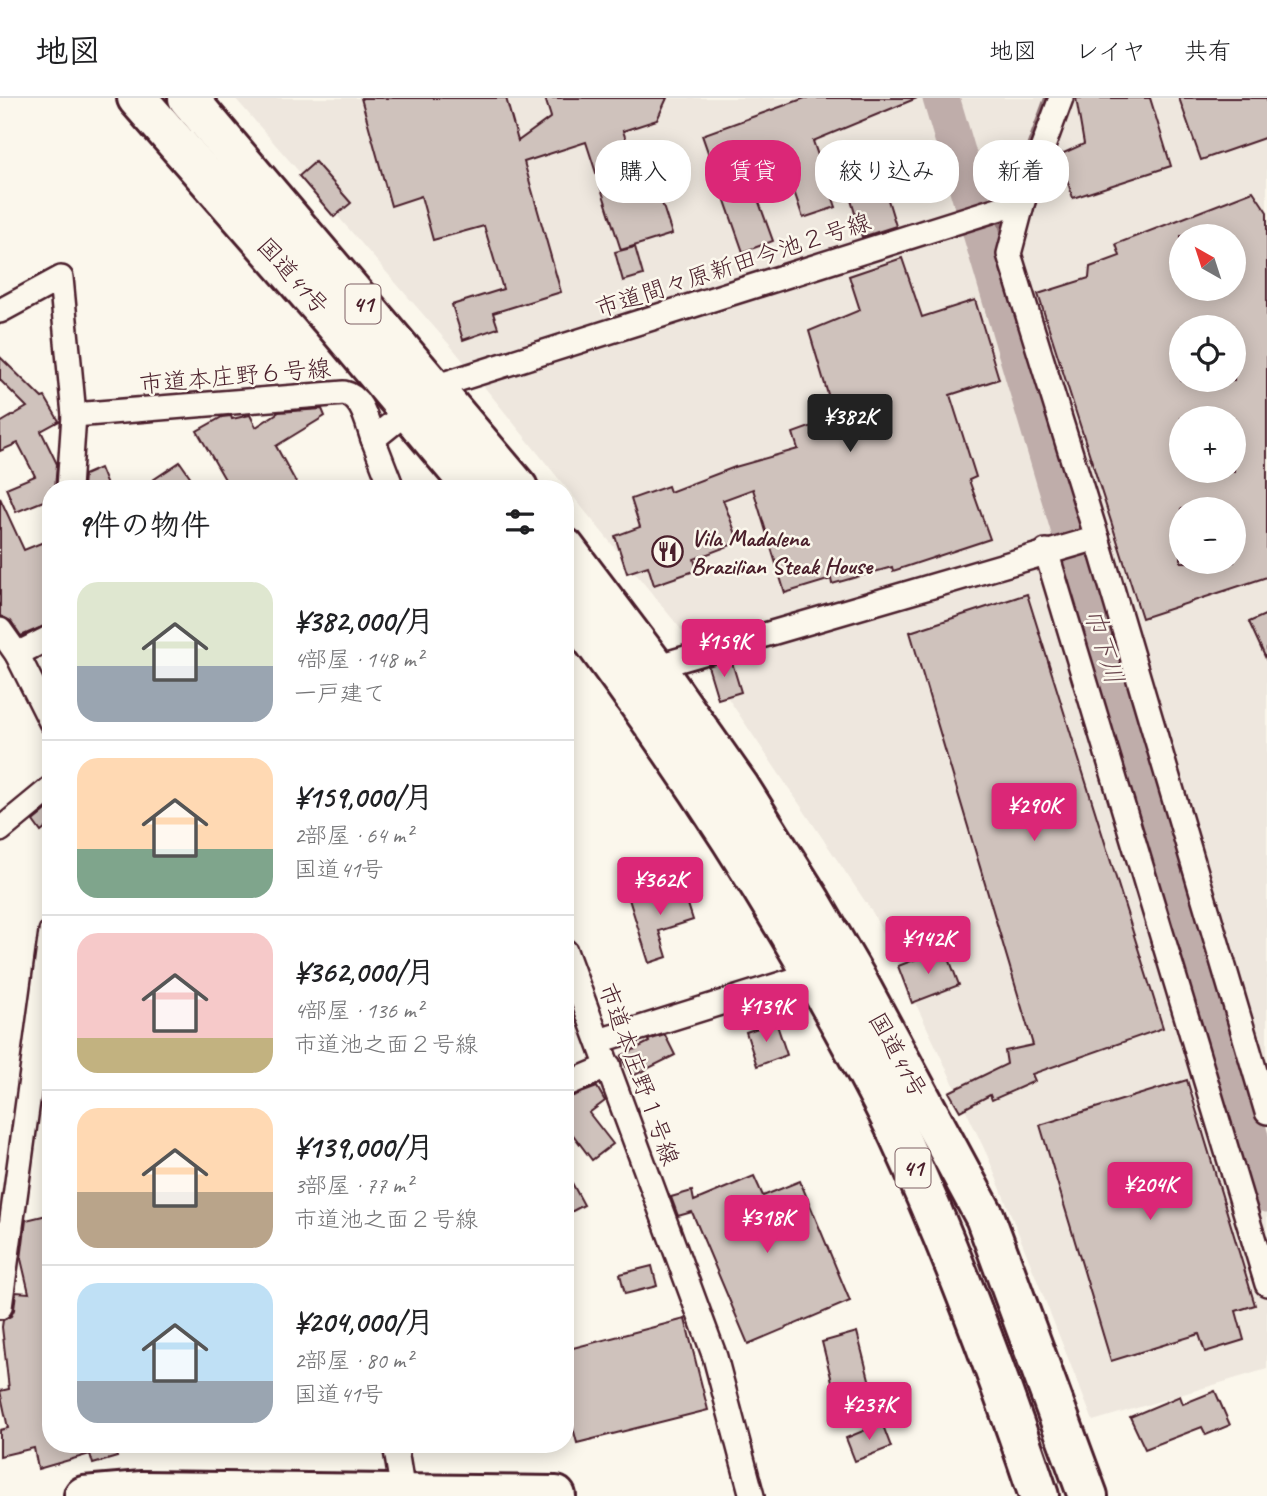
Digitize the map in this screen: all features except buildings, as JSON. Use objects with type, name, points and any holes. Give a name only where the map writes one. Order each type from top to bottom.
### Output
[{"type":"highway","name":"国道41号","points":[[137,98],[422,399],[509,480]]},
{"type":"highway","name":"国道41号","points":[[188,98],[422,399],[468,480]]},
{"type":"highway","name":"国道41号","points":[[574,560],[655,667],[733,778],[813,903],[943,1137],[985,1217],[1088,1496]]},
{"type":"highway","name":"国道41号","points":[[574,615],[645,710],[746,860],[813,974],[898,1134],[1002,1384],[1039,1496]]},
{"type":"highway","points":[[84,1496],[142,1491],[556,1496]]},
{"type":"street","points":[[1046,140],[1061,98]]},
{"type":"street","name":"市道間々原新田今池２号線","points":[[422,399],[1017,203]]},
{"type":"street","points":[[1022,203],[1009,254],[1097,538],[1267,1112]]},
{"type":"street","points":[[0,312],[61,278],[74,415],[70,480]]},
{"type":"street","name":"市道本庄野６号線","points":[[74,415],[344,393],[350,394],[359,403],[373,439]]},
{"type":"street","points":[[389,480],[373,439],[422,399]]},
{"type":"street","points":[[655,667],[1097,538]]},
{"type":"street","points":[[1046,551],[1267,1284]]},
{"type":"street","points":[[0,630],[17,654],[42,704]]},
{"type":"street","points":[[17,654],[42,642]]},
{"type":"street","points":[[0,830],[42,795]]},
{"type":"street","points":[[599,1041],[813,974]]},
{"type":"street","name":"市道本庄野１号線","points":[[574,975],[715,1357],[752,1496]]},
{"type":"street","points":[[0,1307],[42,998]]},
{"type":"street","points":[[574,1081],[608,1066]]},
{"type":"street","points":[[396,1453],[403,1493]]},
{"type":"shaded area","points":[[235,98],[1267,98],[1267,1369],[1093,1421],[988,1157],[873,913],[684,633],[574,498],[574,480],[560,480],[455,351]]},
{"type":"waterway","name":"巾下川","points":[[941,98],[1267,1194]]},
{"type":"waterway","points":[[1031,140],[1047,98]]},
{"type":"waterway","points":[[989,256],[1005,212]]},
{"type":"place","name":"Vila Madalena Brazilian Steak House","points":[[668,552]]}]
